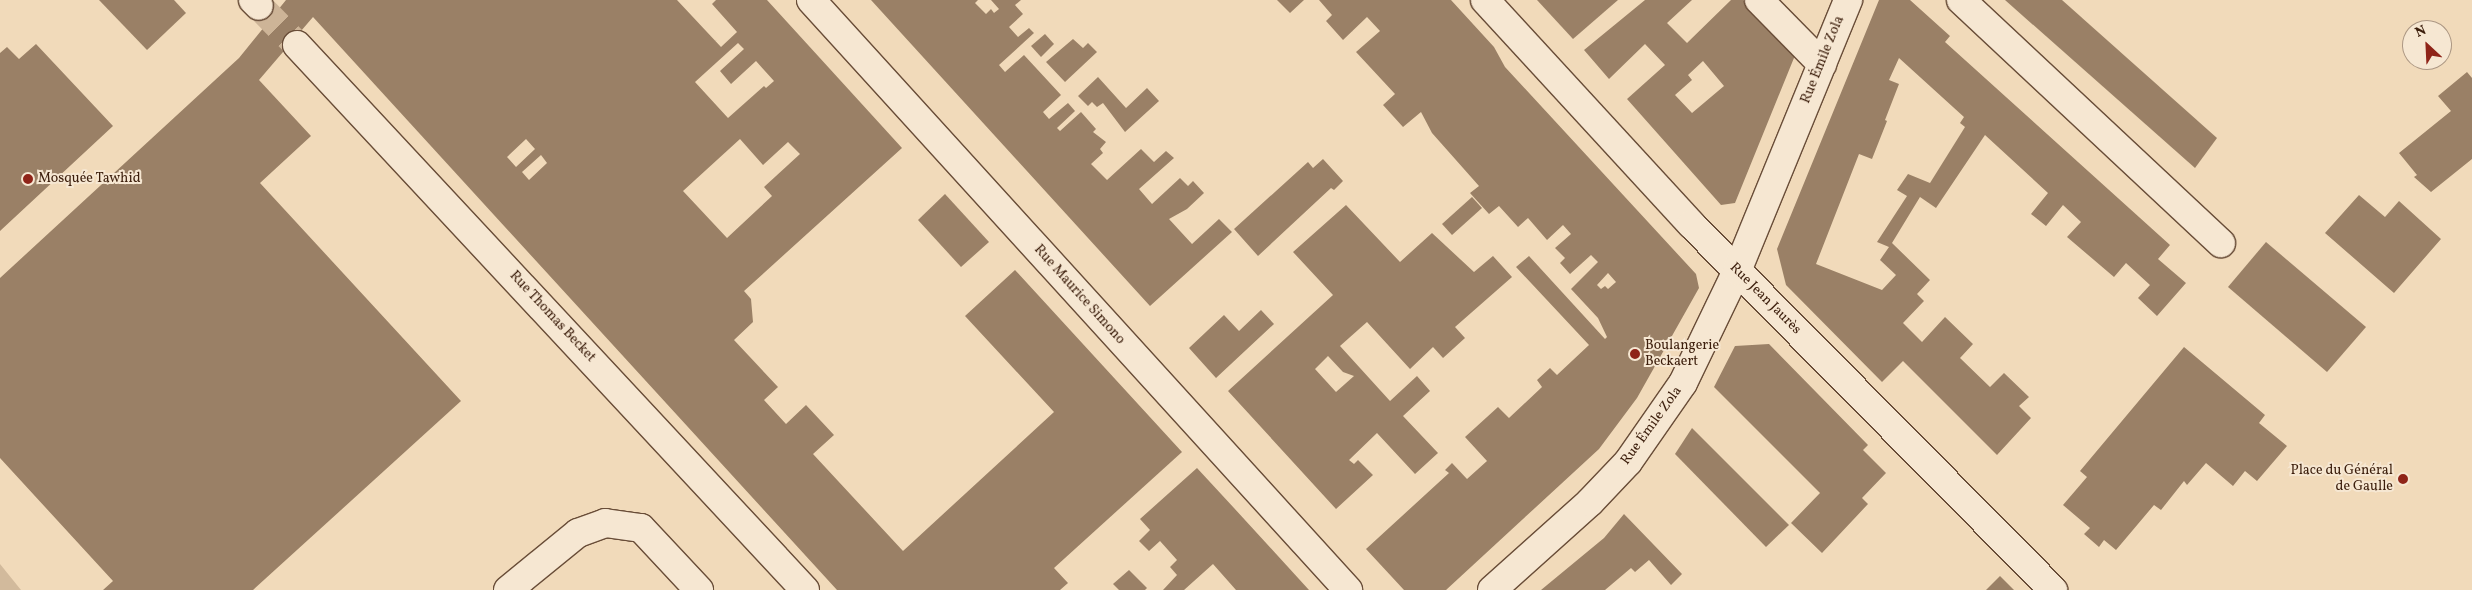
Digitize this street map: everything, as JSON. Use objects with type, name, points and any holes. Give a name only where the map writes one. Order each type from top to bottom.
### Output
[{"type":"street","name":"Rue Maurice Simono","points":[[811,0],[1348,590]]},
{"type":"street","name":"Rue Jean Jaurès","points":[[1485,0],[1691,224],[2053,590]]},
{"type":"street","points":[[1759,0],[1822,64]]},
{"type":"street","name":"Rue Émile Zola","points":[[1492,590],[1590,502],[1647,438],[1682,383],[1737,271],[1848,0]]},
{"type":"street","points":[[1961,0],[2221,243]]},
{"type":"street","name":"Rue Thomas Becket","points":[[297,45],[805,590]]},
{"type":"street","points":[[508,590],[578,533],[605,523],[641,528],[699,590]]},
{"type":"shaded area","points":[[0,564],[21,590],[0,590]]},
{"type":"building","points":[[99,0],[174,0],[186,13],[147,50]]},
{"type":"building","points":[[286,0],[677,0],[721,47],[737,32],[712,4],[716,0],[767,0],[902,148],[744,291],[751,299],[753,322],[734,340],[778,387],[764,400],[786,424],[806,405],[834,435],[813,454],[903,551],[1054,412],[965,316],[1015,270],[1182,452],[1054,568],[1068,583],[1060,590],[837,590],[313,17],[259,80],[311,136],[260,183],[461,401],[253,590],[103,590],[113,581],[0,458],[0,278],[239,58]],"holes":[[[738,43],[744,49],[720,71],[731,84],[756,61],[774,81],[766,88],[764,86],[728,118],[695,82]],[[526,139],[535,149],[516,167],[507,157]],[[740,139],[763,165],[788,142],[800,154],[764,187],[772,196],[727,238],[683,191]],[[541,155],[547,163],[529,180],[522,172]]]},
{"type":"building","points":[[871,0],[978,0],[975,3],[986,14],[991,9],[994,13],[999,9],[991,0],[1021,0],[1015,5],[1023,14],[1009,27],[1018,37],[1029,28],[1034,33],[999,65],[1005,72],[1024,55],[1061,95],[1043,112],[1049,119],[1068,103],[1075,111],[1057,128],[1060,131],[1081,112],[1096,129],[1093,132],[1106,142],[1100,149],[1103,153],[1091,164],[1107,180],[1141,149],[1154,162],[1166,151],[1174,158],[1139,189],[1152,204],[1180,178],[1188,186],[1193,181],[1204,193],[1187,209],[1169,219],[1192,244],[1219,219],[1232,232],[1150,306]]},
{"type":"building","points":[[1277,0],[1304,0],[1290,13]]},
{"type":"building","points":[[1319,0],[1451,0],[1494,47],[1505,67],[1696,274],[1699,288],[1637,398],[1599,449],[1446,590],[1404,590],[1366,549],[1449,473],[1445,470],[1452,463],[1467,479],[1487,461],[1465,437],[1498,407],[1509,418],[1542,387],[1537,380],[1550,368],[1557,375],[1589,345],[1516,267],[1529,256],[1605,339],[1607,337],[1598,318],[1571,289],[1598,262],[1591,255],[1570,274],[1560,263],[1565,258],[1555,248],[1571,234],[1563,225],[1547,240],[1528,218],[1518,227],[1499,206],[1489,214],[1470,193],[1479,186],[1432,133],[1421,112],[1403,127],[1383,105],[1395,94],[1356,52],[1380,31],[1367,17],[1343,40],[1326,21],[1332,15]],"holes":[[[1608,273],[1616,282],[1608,289],[1605,286],[1601,289],[1597,285]]]},
{"type":"building","points":[[1537,0],[1618,0],[1573,39]]},
{"type":"building","points":[[1645,0],[1692,0],[1667,23],[1687,43],[1731,0],[1743,0],[1796,53],[1735,203],[1721,205],[1627,99],[1665,65],[1645,44],[1609,79],[1584,50]],"holes":[[[1703,61],[1724,86],[1692,113],[1675,95],[1692,80],[1688,75]]]},
{"type":"building","points":[[1879,0],[1910,0],[1950,36],[1945,42],[2170,245],[2158,259],[2186,283],[2157,316],[2138,298],[2150,285],[2126,263],[2114,277],[2067,237],[2081,222],[2063,205],[2046,226],[2031,214],[2048,193],[1985,135],[1936,208],[1920,197],[1892,243],[1930,280],[1917,294],[1924,301],[1903,323],[1922,342],[1945,317],[1973,344],[1960,358],[1990,387],[2004,373],[2029,397],[2019,406],[2031,418],[1997,455],[1903,361],[1882,382],[1786,285],[1777,249]],"holes":[[[1899,58],[1964,117],[1960,123],[1965,127],[1930,183],[1908,174],[1897,190],[1907,196],[1877,242],[1889,247],[1880,260],[1896,275],[1882,290],[1816,264],[1859,154],[1872,159],[1899,84],[1889,80]]]},
{"type":"building","points":[[2005,0],[2062,0],[2217,138],[2195,168]]},
{"type":"building","points":[[1045,34],[1054,44],[1041,57],[1031,46]]},
{"type":"building","points":[[1073,39],[1083,48],[1088,43],[1097,52],[1065,82],[1046,62]]},
{"type":"building","name":"Mosquée Tawhid","points":[[36,44],[113,126],[0,231],[0,53],[7,47],[19,59]]},
{"type":"building","points":[[2467,72],[2472,78],[2472,159],[2431,192],[2414,177],[2417,175],[2399,153],[2451,111],[2438,96]]},
{"type":"building","points":[[1098,77],[1126,108],[1147,88],[1159,101],[1125,132],[1103,103],[1097,107],[1092,102],[1088,106],[1078,96]]},
{"type":"building","points":[[1323,159],[1343,181],[1334,190],[1331,188],[1258,256],[1234,229],[1308,162],[1313,168]]},
{"type":"building","points":[[945,194],[989,242],[961,267],[918,220]]},
{"type":"building","points":[[2359,195],[2385,217],[2399,201],[2441,239],[2394,293],[2325,233]]},
{"type":"building","points":[[1472,197],[1482,208],[1452,235],[1442,224]]},
{"type":"building","points":[[1346,205],[1400,262],[1432,233],[1474,272],[1493,256],[1512,277],[1455,327],[1465,338],[1443,358],[1433,347],[1410,369],[1367,322],[1340,346],[1390,401],[1417,376],[1430,391],[1403,416],[1438,453],[1415,474],[1377,433],[1349,460],[1354,464],[1358,460],[1373,475],[1336,509],[1228,391],[1333,295],[1293,252]],"holes":[[[1328,356],[1343,372],[1354,376],[1336,392],[1315,369]]]},
{"type":"building","points":[[2266,242],[2366,327],[2327,372],[2228,287]]},
{"type":"building","points":[[1261,310],[1274,324],[1216,378],[1189,348],[1224,315],[1239,331]]},
{"type":"building","points":[[1769,344],[1868,445],[1863,450],[1886,473],[1862,498],[1868,504],[1822,553],[1791,523],[1820,493],[1714,387],[1735,346]]},
{"type":"building","points":[[2184,347],[2265,415],[2259,423],[2287,446],[2257,481],[2245,471],[2233,486],[2206,463],[2187,485],[2184,481],[2161,510],[2154,505],[2116,550],[2104,540],[2099,547],[2084,534],[2090,528],[2063,505],[2087,477],[2080,471]]},
{"type":"building","points":[[1692,428],[1789,525],[1766,547],[1675,454]]},
{"type":"building","points":[[1197,468],[1309,590],[1236,590],[1213,564],[1184,590],[1163,590],[1177,575],[1170,567],[1177,560],[1160,541],[1149,551],[1139,541],[1150,530],[1140,519]]},
{"type":"building","points":[[1624,514],[1682,574],[1671,585],[1649,560],[1635,572],[1631,568],[1605,590],[1541,590],[1604,538]]},
{"type":"building","points":[[1129,570],[1147,588],[1145,590],[1119,590],[1113,584]]},
{"type":"building","points":[[2000,576],[2014,590],[1986,590]]},
{"type":"tunnel","points":[[259,6],[297,45]]},
{"type":"place","name":"Mosquée Tawhid","points":[[28,179]]},
{"type":"place","name":"Boulangerie Beckaert","points":[[1635,354]]},
{"type":"place","name":"Place du Général de Gaulle","points":[[2403,479]]}]
